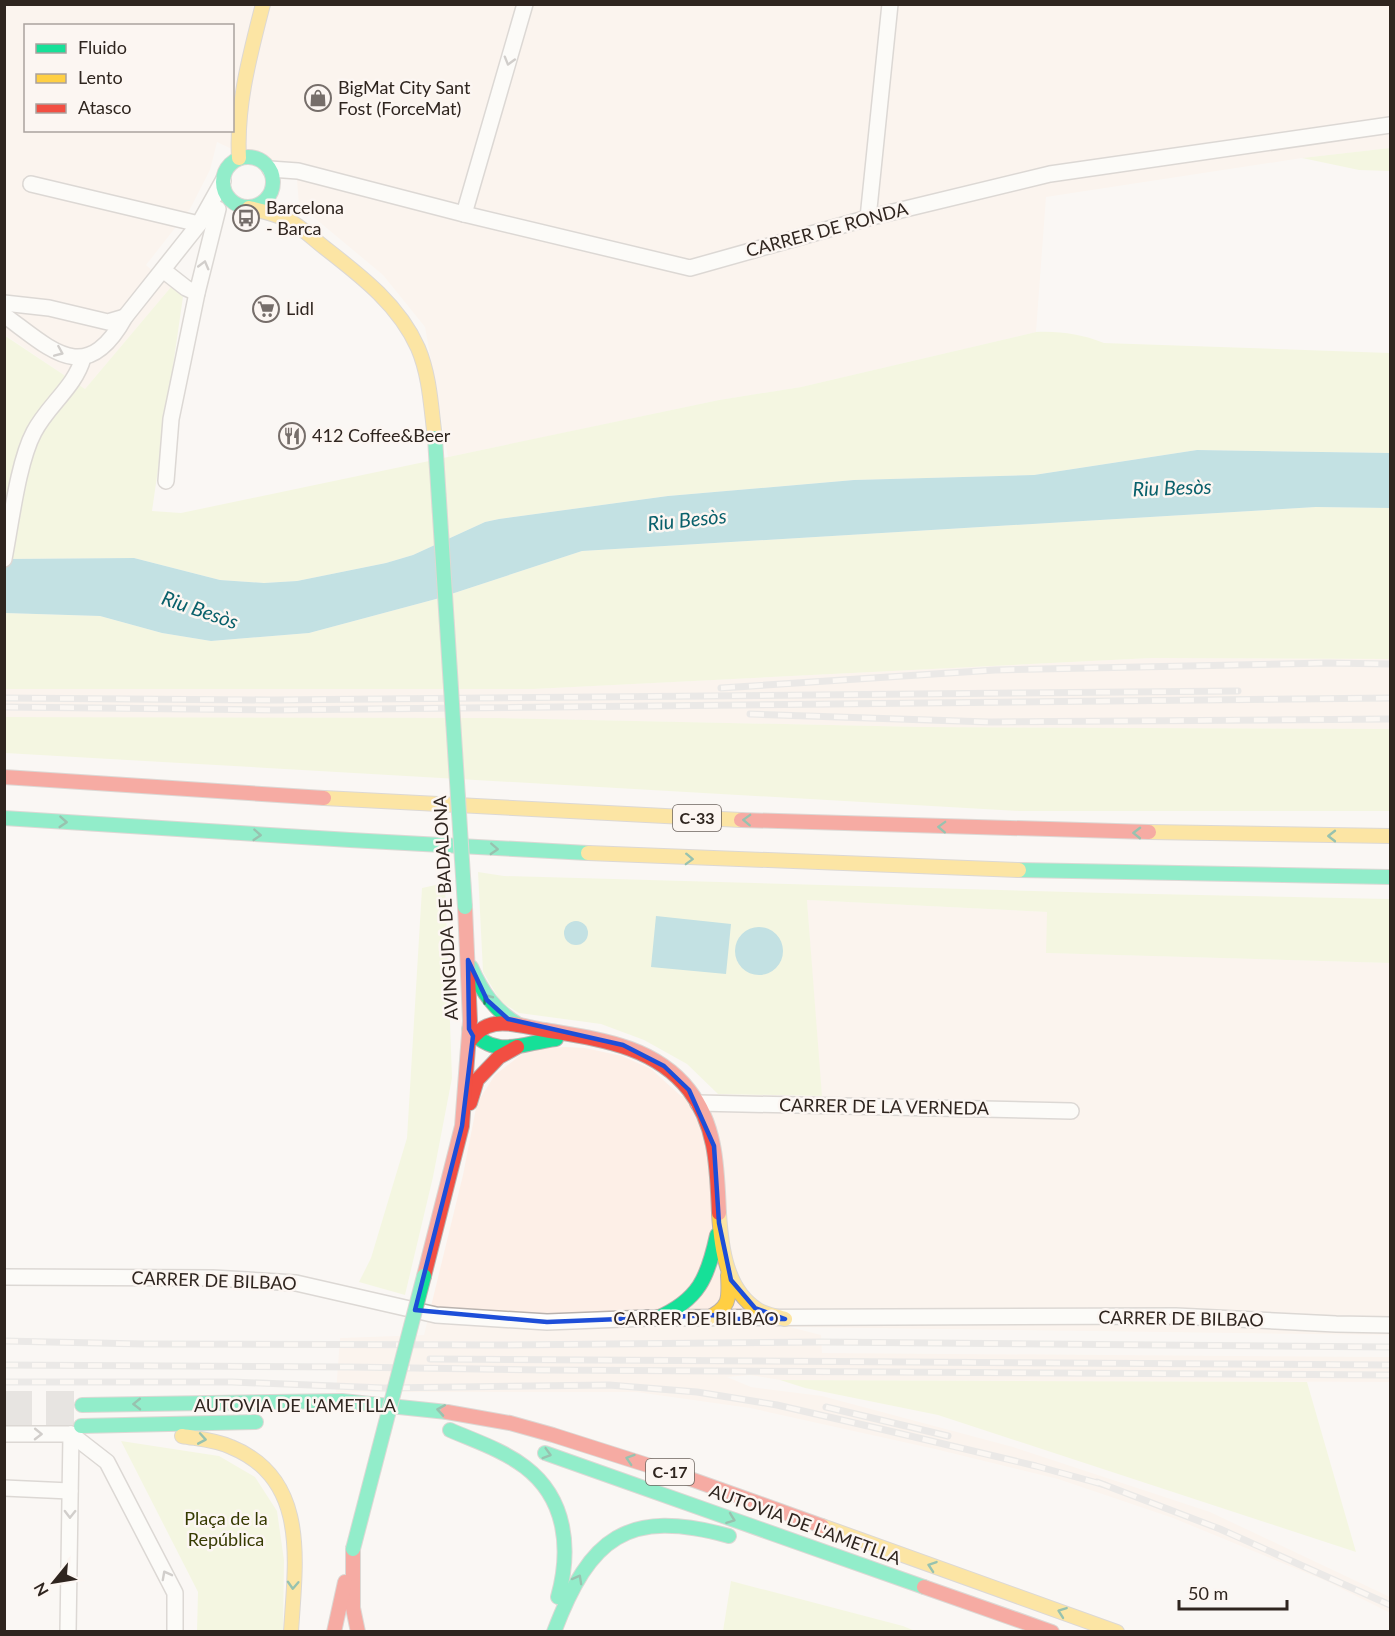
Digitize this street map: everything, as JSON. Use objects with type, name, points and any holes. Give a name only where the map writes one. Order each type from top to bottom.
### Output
[{"type":"main road","points":[[239,158],[237,124],[240,75],[263,4]]},
{"type":"main road","points":[[245,156],[264,162],[270,169],[274,178],[272,191],[268,198],[258,206],[249,208],[224,205],[222,181],[224,172],[230,164],[245,156]]},
{"type":"main road","name":"AVINGUDA DE BADALONA","points":[[272,191],[293,223]]},
{"type":"main road","name":"AVINGUDA DE BADALONA","points":[[249,208],[276,215],[293,223],[377,290],[403,320],[418,347],[425,370],[435,438],[465,907],[470,1036],[462,1126],[353,1549],[334,1632]]},
{"type":"main road","name":"C-33","points":[[4,777],[486,808],[784,822],[1114,832],[1390,837]]},
{"type":"main road","name":"C-33","points":[[4,818],[384,843],[699,859],[1083,872],[1390,877]]},
{"type":"main road","points":[[468,960],[487,1000],[498,1011],[519,1025]]},
{"type":"main road","points":[[600,1039],[552,1040],[494,1048],[470,1036],[483,1028],[504,1023],[600,1039],[636,1051],[664,1066],[678,1077],[698,1102],[710,1128],[714,1146],[719,1222],[728,1272],[728,1303],[717,1317],[706,1301],[704,1287],[719,1222]]},
{"type":"main road","points":[[462,1126],[477,1080],[499,1057],[519,1046]]},
{"type":"main road","points":[[728,1272],[736,1288],[755,1308],[772,1317],[785,1319]]},
{"type":"main road","points":[[657,1318],[678,1310],[701,1288],[705,1278]]},
{"type":"main road","name":"AUTOVIA DE L'AMETLLA","points":[[82,1405],[342,1401],[439,1410],[500,1421],[553,1435],[685,1478],[1117,1632]]},
{"type":"main road","name":"AUTOVIA DE L'AMETLLA","points":[[76,1430],[124,1426],[275,1421]]},
{"type":"main road","name":"AUTOVIA DE L'AMETLLA","points":[[374,1422],[398,1423]]},
{"type":"main road","points":[[124,1426],[227,1445],[253,1458],[275,1479],[288,1502],[294,1528],[291,1632]]},
{"type":"main road","points":[[513,1444],[444,1429],[496,1451],[526,1468],[545,1486],[559,1510],[566,1545],[566,1566],[551,1631]]},
{"type":"main road","name":"AUTOVIA DE L'AMETLLA","points":[[535,1450],[602,1471],[1052,1632]]},
{"type":"main road","points":[[551,1631],[588,1561],[600,1549],[626,1533],[660,1524],[679,1525],[700,1527],[744,1541]]},
{"type":"main road","points":[[353,1549],[353,1608],[358,1632]]},
{"type":"main road","points":[[822,1565],[1040,1632]]},
{"type":"street","points":[[464,214],[525,4]]},
{"type":"street","points":[[868,218],[890,4]]},
{"type":"street","name":"CARRER DE RONDA","points":[[270,169],[298,171],[464,214],[690,268],[868,218],[1050,174],[1390,125]]},
{"type":"street","points":[[4,315],[61,354],[83,358],[94,354],[105,346],[117,332],[125,317],[199,224],[222,181]]},
{"type":"street","points":[[31,184],[199,224]]},
{"type":"street","points":[[199,224],[224,205]]},
{"type":"street","points":[[166,481],[171,419],[196,294],[224,205]]},
{"type":"street","points":[[163,270],[196,294]]},
{"type":"street","points":[[4,303],[49,308],[108,321],[125,317]]},
{"type":"street","points":[[25,330],[29,316],[49,308]]},
{"type":"street","points":[[4,559],[25,459],[34,432],[80,370],[83,358]]},
{"type":"street","name":"CARRER DE LA VERNEDA","points":[[698,1102],[1071,1111]]},
{"type":"street","name":"CARRER DE BILBAO","points":[[4,1277],[213,1278],[296,1283],[436,1315],[547,1322],[717,1317],[785,1319],[1176,1316],[1390,1325]]},
{"type":"street","points":[[4,1434],[76,1430]]},
{"type":"street","points":[[68,1632],[70,1491],[76,1430]]},
{"type":"street","points":[[76,1430],[106,1462],[175,1593],[175,1632]]},
{"type":"street","points":[[4,1488],[70,1491]]},
{"type":"highlighted area","points":[[468,960],[487,1000],[508,1019],[623,1045],[664,1066],[689,1090],[714,1146],[719,1223],[731,1280],[755,1308],[785,1319],[726,1319],[717,1315],[547,1322],[415,1310],[462,1126],[473,1036],[469,1029]]},
{"type":"shaded area","points":[[4,5],[1390,5],[1390,148],[1302,158],[1046,197],[1036,332],[801,387],[719,400],[448,457],[425,327],[383,275],[299,205],[297,180],[217,142],[210,170],[190,209],[146,265],[171,287],[85,389],[5,335]]},
{"type":"shaded area","points":[[1152,658],[1390,659],[1390,729],[923,727],[498,718],[5,717],[5,689],[534,689]]},
{"type":"shaded area","points":[[807,900],[1047,912],[1047,953],[1390,963],[1390,1335],[790,1327],[821,1335],[822,1353],[1390,1357],[1390,1382],[780,1380],[750,1375],[727,1377],[751,1387],[822,1396],[1013,1447],[1210,1512],[1390,1597],[1390,1613],[1326,1581],[1173,1518],[1058,1479],[750,1408],[636,1392],[336,1392],[340,1338],[424,1335],[463,1175],[477,1103],[495,1075],[522,1054],[545,1048],[566,1047],[585,1048],[622,1056],[651,1069],[681,1096],[705,1094],[821,1096]]},
{"type":"green space","points":[[1390,148],[1390,171],[1359,170],[1302,158]]},
{"type":"green space","points":[[171,287],[183,297],[152,511],[181,513],[719,400],[801,387],[1036,332],[1071,334],[1104,343],[1390,353],[1390,453],[1197,450],[1034,475],[854,480],[668,496],[485,522],[413,555],[386,563],[297,581],[264,583],[220,580],[134,558],[5,559],[4,335],[85,389]]},
{"type":"green space","points":[[1316,507],[1390,508],[1390,659],[1152,658],[534,689],[5,689],[5,613],[100,616],[162,633],[211,641],[309,633],[436,599],[582,551]]},
{"type":"green space","points":[[4,717],[498,718],[923,727],[1390,729],[1390,811],[1019,811],[5,753]]},
{"type":"green space","points":[[478,872],[504,876],[1390,899],[1390,963],[1046,953],[1047,912],[807,900],[822,1096],[718,1094],[687,1064],[644,1040],[601,1024],[519,1013],[501,1002],[483,972]]},
{"type":"green space","points":[[445,883],[452,1078],[433,1177],[405,1295],[359,1282],[371,1258],[407,1138],[422,888]]},
{"type":"green space","points":[[780,1380],[1307,1382],[1356,1552],[938,1415],[805,1388]]},
{"type":"green space","name":"Plaça de la República","points":[[121,1441],[219,1456],[255,1477],[277,1511],[284,1560],[283,1631],[197,1631],[198,1592]]},
{"type":"green space","points":[[731,1581],[903,1626],[915,1631],[723,1631]]},
{"type":"water","name":"Riu Besòs","points":[[1197,450],[1390,453],[1390,508],[1316,507],[582,551],[436,599],[309,633],[211,641],[162,633],[100,616],[5,613],[5,559],[134,558],[220,580],[264,583],[297,581],[386,563],[413,555],[485,522],[499,519],[668,496],[854,480],[1034,475]]},
{"type":"water","points":[[656,916],[731,924],[726,974],[651,967]]},
{"type":"water","points":[[576,921],[581,922],[587,928],[587,938],[581,944],[576,945],[571,944],[565,938],[564,933],[565,928],[571,922]]},
{"type":"water","points":[[759,927],[776,934],[783,951],[776,968],[759,975],[742,968],[735,951],[742,934]]},
{"type":"tunnel","points":[[4,1405],[82,1405]]},
{"type":"tunnel","points":[[4,1426],[81,1426]]},
{"type":"railway","points":[[721,688],[995,670],[1327,663],[1390,664]]},
{"type":"railway","points":[[4,698],[272,700],[1238,691]]},
{"type":"railway","points":[[4,707],[275,710],[1390,698]]},
{"type":"railway","points":[[750,714],[989,722],[1390,719]]},
{"type":"railway","points":[[4,1341],[143,1344],[498,1345],[822,1342],[1390,1347]]},
{"type":"railway","points":[[430,1359],[1390,1365]]},
{"type":"railway","points":[[4,1365],[1390,1375]]},
{"type":"railway","points":[[4,1382],[232,1382],[384,1388],[609,1385],[697,1392],[777,1405],[1036,1466],[1105,1485]]},
{"type":"railway","points":[[826,1407],[948,1436]]},
{"type":"railway","points":[[1097,1482],[1220,1529],[1390,1605]]},
{"type":"traffic: fast","points":[[253,157],[266,164],[272,172],[273,182],[272,192],[266,200],[258,206],[243,207],[230,200],[224,192],[223,177],[230,164],[238,158],[253,157]]},
{"type":"traffic: fast","points":[[435,438],[465,907]]},
{"type":"traffic: fast","points":[[4,818],[588,853]]},
{"type":"traffic: fast","points":[[1019,870],[1390,877]]},
{"type":"traffic: fast","points":[[471,967],[490,1000],[503,1014],[519,1025]]},
{"type":"traffic: fast","points":[[469,1029],[479,1038],[499,1047],[520,1046],[556,1039]]},
{"type":"traffic: fast","points":[[657,1318],[671,1311],[692,1295],[705,1275],[717,1235]]},
{"type":"traffic: fast","points":[[353,1549],[424,1276]]},
{"type":"traffic: fast","points":[[82,1405],[342,1401],[447,1412]]},
{"type":"traffic: fast","points":[[81,1426],[256,1422]]},
{"type":"traffic: fast","points":[[450,1430],[489,1446],[516,1461],[539,1480],[550,1494],[562,1526],[564,1544],[562,1579],[558,1597]]},
{"type":"traffic: fast","points":[[545,1453],[924,1587]]},
{"type":"traffic: fast","points":[[554,1632],[582,1573],[598,1552],[617,1538],[638,1529],[664,1526],[694,1528],[729,1536]]},
{"type":"traffic: slow","points":[[239,158],[242,99],[263,4]]},
{"type":"traffic: slow","points":[[249,208],[279,216],[298,226],[378,292],[401,318],[422,359],[430,392],[435,438]]},
{"type":"traffic: slow","points":[[324,798],[741,820]]},
{"type":"traffic: slow","points":[[1149,832],[1390,836]]},
{"type":"traffic: slow","points":[[588,853],[1019,870]]},
{"type":"traffic: slow","points":[[719,1213],[721,1240],[727,1267],[739,1291],[758,1310],[785,1319]]},
{"type":"traffic: slow","points":[[708,1318],[725,1306],[729,1290],[728,1275]]},
{"type":"traffic: slow","points":[[182,1436],[213,1441],[231,1447],[256,1461],[274,1480],[286,1502],[295,1552],[291,1632]]},
{"type":"traffic: slow","points":[[822,1526],[1117,1632]]},
{"type":"traffic: jam","points":[[4,777],[324,798]]},
{"type":"traffic: jam","points":[[741,820],[1149,832]]},
{"type":"traffic: jam","points":[[424,1276],[462,1126],[470,1021],[465,907]]},
{"type":"traffic: jam","points":[[469,1042],[487,1026],[501,1023],[514,1024],[623,1046],[659,1063],[689,1090],[705,1118],[714,1149],[719,1213]]},
{"type":"traffic: jam","points":[[470,1103],[477,1080],[499,1057],[517,1047]]},
{"type":"traffic: jam","points":[[447,1412],[510,1423],[553,1435],[685,1477],[822,1526]]},
{"type":"traffic: jam","points":[[353,1549],[353,1608],[358,1632]]},
{"type":"traffic: jam","points":[[334,1632],[345,1582]]},
{"type":"traffic: jam","points":[[924,1587],[1052,1632]]},
{"type":"place","name":"BigMat City Sant Fost (ForceMat)","points":[[318,98]]},
{"type":"place","name":"Barcelona - Barca","points":[[246,218]]},
{"type":"place","name":"Lidl","points":[[266,309]]},
{"type":"place","name":"412 Coffee&Beer","points":[[292,436]]}]
